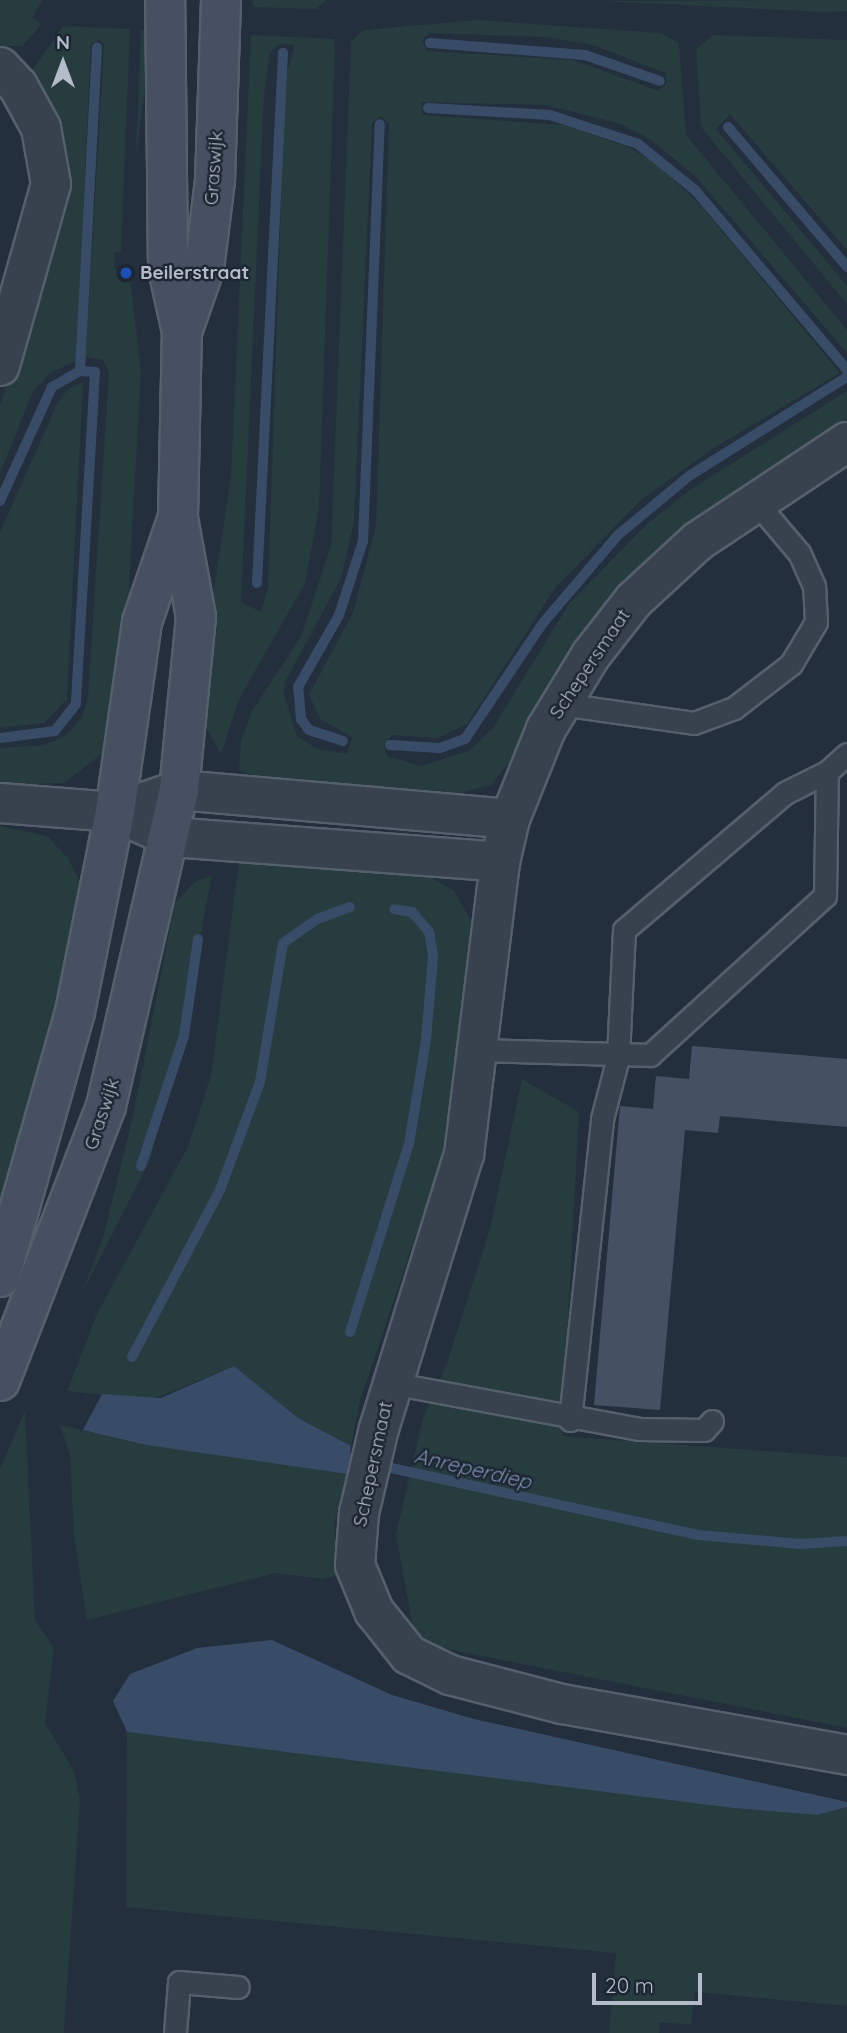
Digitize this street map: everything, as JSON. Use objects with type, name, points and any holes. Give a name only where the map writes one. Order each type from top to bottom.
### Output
[{"type":"main road","name":"Graswijk","points":[[0,1381],[106,1106],[171,837],[179,790],[196,617],[178,517],[182,332],[168,269],[164,0]]},
{"type":"main road","name":"Graswijk","points":[[182,332],[204,269],[215,181],[221,0]]},
{"type":"main road","name":"Graswijk","points":[[0,1277],[72,1024],[115,812],[142,622],[178,517]]},
{"type":"street","points":[[0,366],[51,184],[41,128],[2,69]]},
{"type":"street","name":"Schepersmaat","points":[[847,442],[698,541],[634,600],[561,704],[510,819],[500,862],[480,1050],[464,1154],[379,1428],[359,1513],[355,1564],[374,1611],[409,1655],[450,1675],[562,1704],[847,1755]]},
{"type":"street","points":[[115,812],[179,790],[510,819]]},
{"type":"street","points":[[0,803],[115,812],[171,837],[500,862]]},
{"type":"lane","points":[[561,704],[694,723],[734,708],[791,664],[816,621],[814,586],[799,553],[756,502]]},
{"type":"lane","points":[[570,1420],[602,1119],[618,1057],[624,930],[785,793],[827,772],[847,754]]},
{"type":"lane","points":[[480,1050],[618,1057],[650,1055],[825,896],[827,772]]},
{"type":"lane","points":[[391,1383],[570,1420],[691,1430],[704,1430],[712,1421]]},
{"type":"lane","points":[[175,2033],[179,1982],[238,1987]]},
{"type":"green space","points":[[0,0],[42,0],[32,18],[42,24],[22,46],[0,46]]},
{"type":"green space","points":[[253,0],[327,0],[316,9],[253,7]]},
{"type":"green space","points":[[847,0],[847,11],[823,12],[598,1]]},
{"type":"green space","points":[[478,20],[661,33],[679,43],[686,135],[847,330],[847,353],[696,177],[651,140],[621,124],[546,105],[421,102],[423,115],[564,125],[628,147],[656,163],[701,206],[840,373],[712,449],[640,501],[555,588],[467,724],[438,738],[392,735],[384,746],[387,756],[421,766],[469,751],[493,728],[569,604],[647,524],[690,490],[847,391],[847,419],[718,505],[491,785],[451,795],[274,783],[239,770],[241,741],[252,711],[301,637],[331,546],[351,41],[364,30]],"holes":[[[429,33],[546,37],[593,45],[666,73],[667,82],[659,91],[573,60],[427,51],[422,41]],[[381,116],[389,124],[376,526],[353,613],[309,694],[320,719],[352,737],[347,754],[317,749],[297,736],[284,695],[285,682],[341,578],[354,522],[372,123]]]},
{"type":"green space","points":[[63,26],[130,29],[121,252],[115,252],[114,269],[130,276],[141,372],[127,623],[115,736],[104,752],[64,783],[0,785],[0,748],[45,745],[66,735],[82,717],[88,697],[109,372],[103,360],[86,357],[104,44],[99,40],[91,44],[76,361],[50,373],[32,393],[0,474],[0,406],[53,240],[33,69]]},
{"type":"green space","points":[[141,30],[152,34],[137,151],[136,150]]},
{"type":"green space","points":[[251,35],[334,39],[319,508],[305,583],[239,699],[221,754],[203,721],[204,656],[231,476]],"holes":[[[279,44],[294,45],[285,80],[268,588],[261,612],[241,602],[264,95],[270,52]]]},
{"type":"green space","points":[[713,35],[847,40],[847,250],[730,114],[716,129],[847,286],[847,304],[701,127],[696,49]]},
{"type":"green space","points":[[83,382],[67,699],[44,723],[0,728],[0,532],[57,404],[68,389]]},
{"type":"green space","points":[[0,826],[47,836],[68,858],[81,884],[86,917],[0,1243]]},
{"type":"green space","points":[[239,861],[426,874],[454,891],[471,921],[444,1151],[360,1401],[351,1446],[298,1418],[234,1366],[151,1400],[67,1391],[97,1314],[188,1147],[211,1076]]},
{"type":"green space","points":[[212,875],[174,1070],[150,1160],[81,1295],[103,1238],[133,1116],[175,903],[195,882]]},
{"type":"green space","points":[[522,1079],[579,1112],[562,1436],[847,1457],[847,1728],[427,1645],[413,1627],[396,1535],[423,1418],[447,1363],[490,1229]]},
{"type":"green space","points":[[25,1411],[35,1620],[54,1648],[45,1723],[74,1771],[80,1800],[64,2033],[0,2033],[0,1469]]},
{"type":"green space","points":[[60,1425],[146,1445],[347,1474],[334,1524],[340,1575],[322,1579],[276,1573],[87,1620],[74,1537],[70,1454]]},
{"type":"green space","points":[[127,1732],[733,1808],[817,1815],[847,1807],[847,2006],[695,1992],[691,2025],[660,2022],[659,2033],[609,2033],[616,1953],[126,1907]]},
{"type":"water","points":[[234,1366],[298,1418],[351,1446],[347,1474],[146,1445],[83,1430],[102,1394],[161,1398]]},
{"type":"water","points":[[272,1640],[392,1695],[474,1719],[847,1802],[847,1807],[817,1815],[733,1808],[127,1732],[113,1701],[130,1674],[197,1648]]},
{"type":"building","points":[[692,1046],[847,1059],[847,1127],[720,1116],[718,1133],[685,1130],[660,1410],[594,1405],[620,1106],[653,1109],[656,1076],[689,1079]]},
{"type":"waterway","points":[[430,43],[585,55],[660,81]]},
{"type":"waterway","points":[[80,371],[97,47]]},
{"type":"waterway","points":[[257,583],[283,53]]},
{"type":"waterway","points":[[428,108],[550,115],[638,144],[695,190],[847,370]]},
{"type":"waterway","points":[[343,741],[309,730],[301,719],[298,687],[339,615],[363,541],[380,124]]},
{"type":"waterway","points":[[728,127],[847,267]]},
{"type":"waterway","points":[[0,501],[52,387],[80,371],[95,372],[76,704],[55,731],[0,738]]},
{"type":"waterway","points":[[390,745],[440,748],[465,739],[543,623],[618,535],[689,476],[847,377]]},
{"type":"waterway","points":[[132,1357],[220,1190],[260,1082],[283,943],[317,919],[350,907]]},
{"type":"waterway","points":[[350,1332],[409,1144],[426,1040],[433,956],[429,932],[412,912],[394,909]]},
{"type":"waterway","points":[[141,1166],[184,1036],[198,939]]},
{"type":"waterway","name":"Anreperdiep","points":[[336,1456],[698,1535],[801,1544],[847,1541]]},
{"type":"place","name":"Beilerstraat","points":[[126,273]]}]
